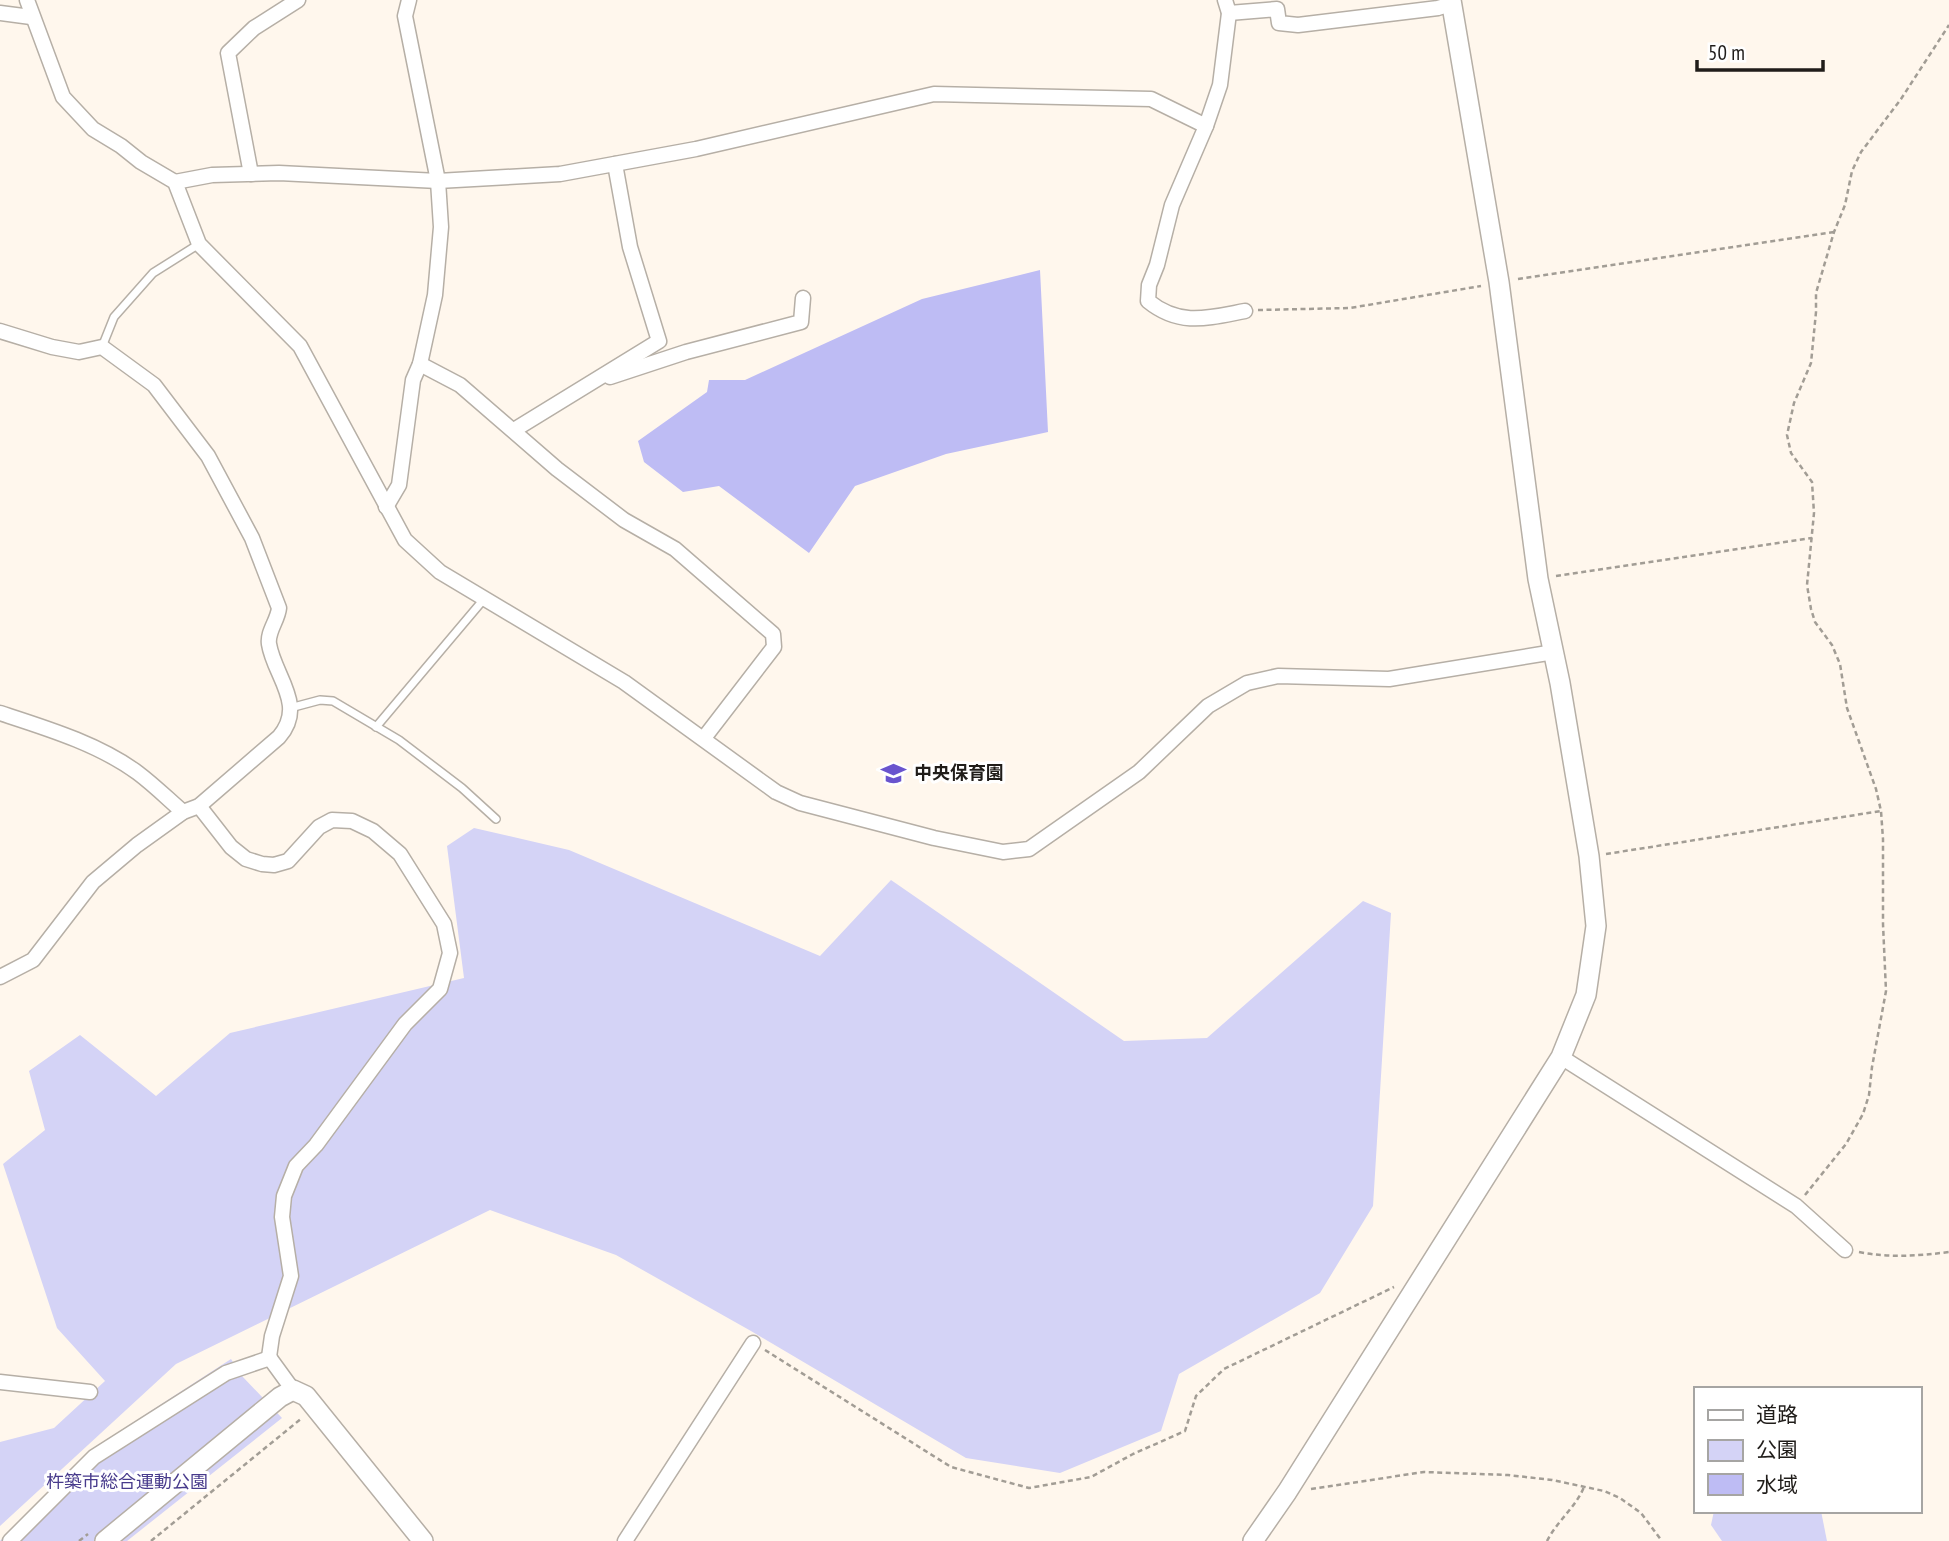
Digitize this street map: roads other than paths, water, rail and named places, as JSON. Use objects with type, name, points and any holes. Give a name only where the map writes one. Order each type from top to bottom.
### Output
[{"type":"street","points":[[27,0],[63,97],[93,129],[176,182],[212,176],[279,173],[438,181],[560,174],[696,149],[934,94],[1151,99],[1206,126]]},
{"type":"street","points":[[251,174],[228,53],[254,28],[298,0]]},
{"type":"street","points":[[386,508],[399,485],[413,380],[420,364],[436,282],[441,227],[438,181],[405,16],[409,0]]},
{"type":"street","points":[[1245,311],[1201,320],[1173,317],[1148,301],[1149,285],[1157,265],[1172,205],[1206,126],[1220,85],[1227,6],[1277,9],[1279,23],[1298,25],[1438,8],[1451,2],[1499,282],[1538,579],[1554,652],[1589,856],[1596,926],[1586,995],[1561,1057],[1287,1492],[1253,1541]]},
{"type":"street","points":[[0,13],[31,16]]},
{"type":"street","points":[[514,430],[659,341],[630,247],[615,164]]},
{"type":"street","points":[[176,182],[199,244],[300,346],[405,540],[440,572],[624,682],[776,792],[800,803],[1003,852],[1029,849],[1139,772],[1208,706],[1247,683],[1278,676],[1389,679],[1554,652]]},
{"type":"street","points":[[595,380],[623,374],[686,352],[801,322],[803,298]]},
{"type":"street","points":[[0,331],[52,347],[79,352],[102,347],[154,385],[208,456],[252,538],[279,608],[269,646],[286,687],[290,708],[287,728],[279,737],[199,806],[183,812],[137,845],[93,882],[33,960],[0,977]]},
{"type":"street","points":[[420,364],[460,385],[557,469],[624,520],[675,549],[772,634],[774,648],[704,738]]},
{"type":"street","points":[[0,713],[50,729],[101,752],[137,772],[183,812]]},
{"type":"street","points":[[199,806],[231,846],[246,859],[262,864],[274,865],[288,861],[319,827],[332,820],[352,821],[373,831],[400,854],[444,924],[450,953],[440,989],[405,1024],[316,1145],[296,1166],[284,1196],[282,1217],[291,1276],[272,1336],[270,1358],[293,1390],[306,1396],[316,1407],[424,1541]]},
{"type":"street","points":[[1561,1057],[1796,1206],[1845,1250]]},
{"type":"street","points":[[625,1541],[753,1343]]},
{"type":"street","points":[[10,1541],[94,1457],[226,1373],[270,1358]]},
{"type":"street","points":[[0,1382],[90,1392]]},
{"type":"street","points":[[105,1541],[280,1397],[293,1390]]},
{"type":"lane","points":[[102,347],[114,317],[153,273],[199,244]]},
{"type":"lane","points":[[376,727],[485,598]]},
{"type":"lane","points":[[290,708],[320,700],[333,701],[398,740],[462,788],[496,819]]},
{"type":"water","points":[[1040,270],[1048,432],[946,454],[855,486],[809,553],[719,486],[683,492],[644,462],[638,441],[707,392],[709,380],[745,380],[922,299]]},
{"type":"place","name":"中央保育園","points":[[894,773]]},
{"type":"park label","name":"杵築市総合運動公園","points":[[127,1482]]}]
